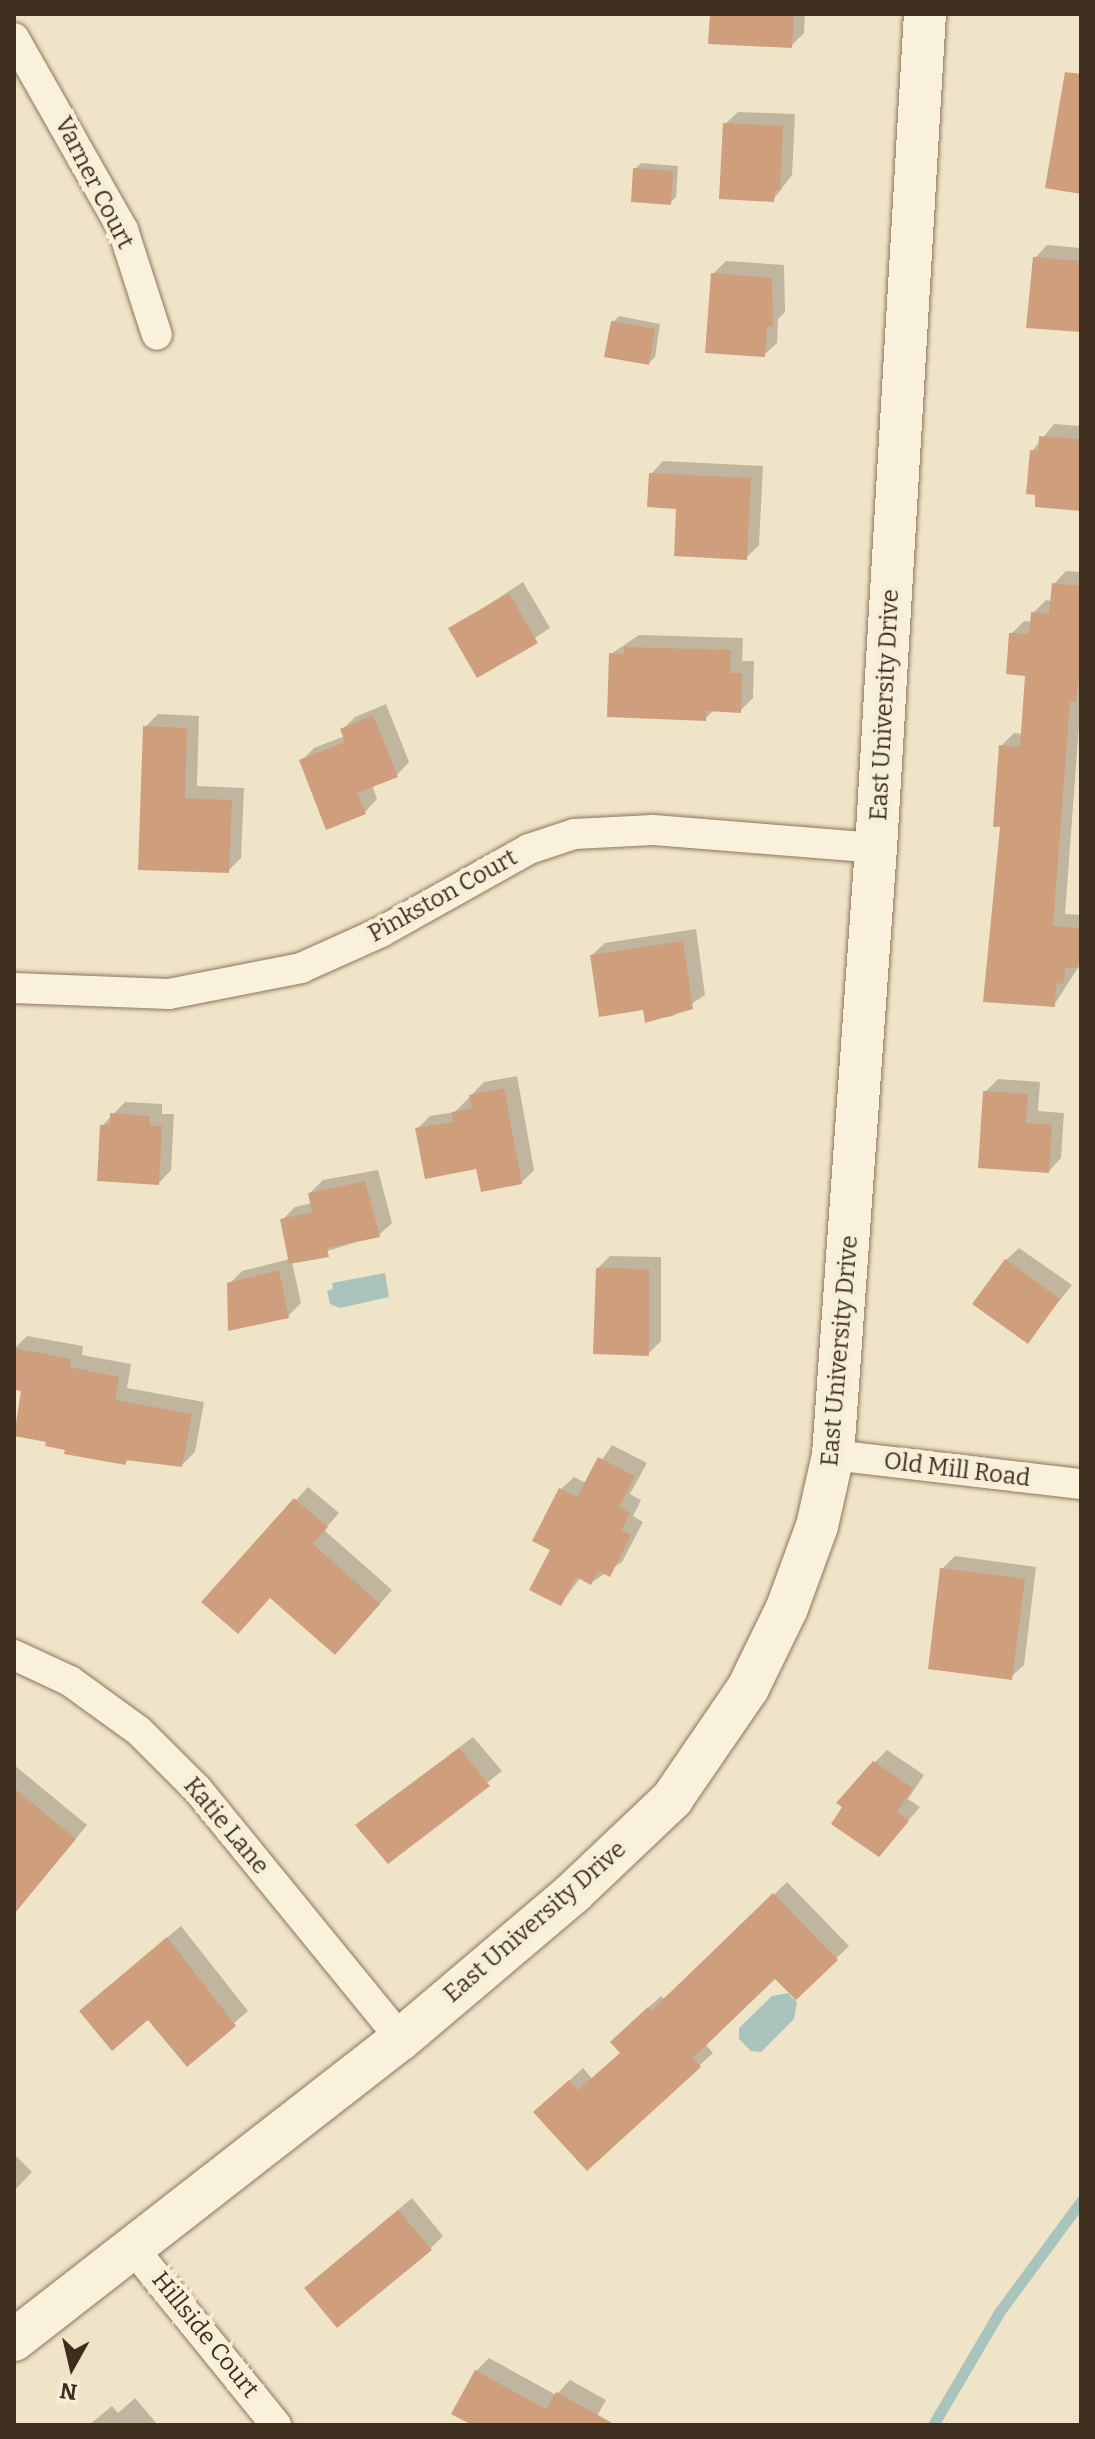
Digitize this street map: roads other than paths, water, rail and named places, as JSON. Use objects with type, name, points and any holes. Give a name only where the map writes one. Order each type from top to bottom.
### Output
[{"type":"main road","name":"East University Drive","points":[[14,2340],[401,2039],[573,1893],[672,1799],[748,1688],[787,1608],[817,1526],[833,1455],[876,848],[925,14]]},
{"type":"street","name":"Varner Court","points":[[14,38],[123,230],[157,335]]},
{"type":"street","name":"Pinkston Court","points":[[14,988],[169,994],[301,968],[381,932],[529,849],[574,834],[653,830],[876,848]]},
{"type":"street","name":"Old Mill Road","points":[[833,1455],[1081,1484]]},
{"type":"street","name":"Katie Lane","points":[[14,1655],[70,1681],[139,1731],[198,1790],[401,2039]]},
{"type":"street","name":"Hillside Court","points":[[132,2247],[276,2425]]},
{"type":"water","points":[[385,1273],[389,1297],[340,1308],[330,1304],[327,1291],[333,1289],[332,1283]]},
{"type":"water","points":[[788,1993],[797,2002],[794,2019],[761,2052],[751,2051],[739,2039],[739,2028],[772,1996]]},
{"type":"waterway","points":[[933,2425],[1000,2311],[1081,2201]]}]
